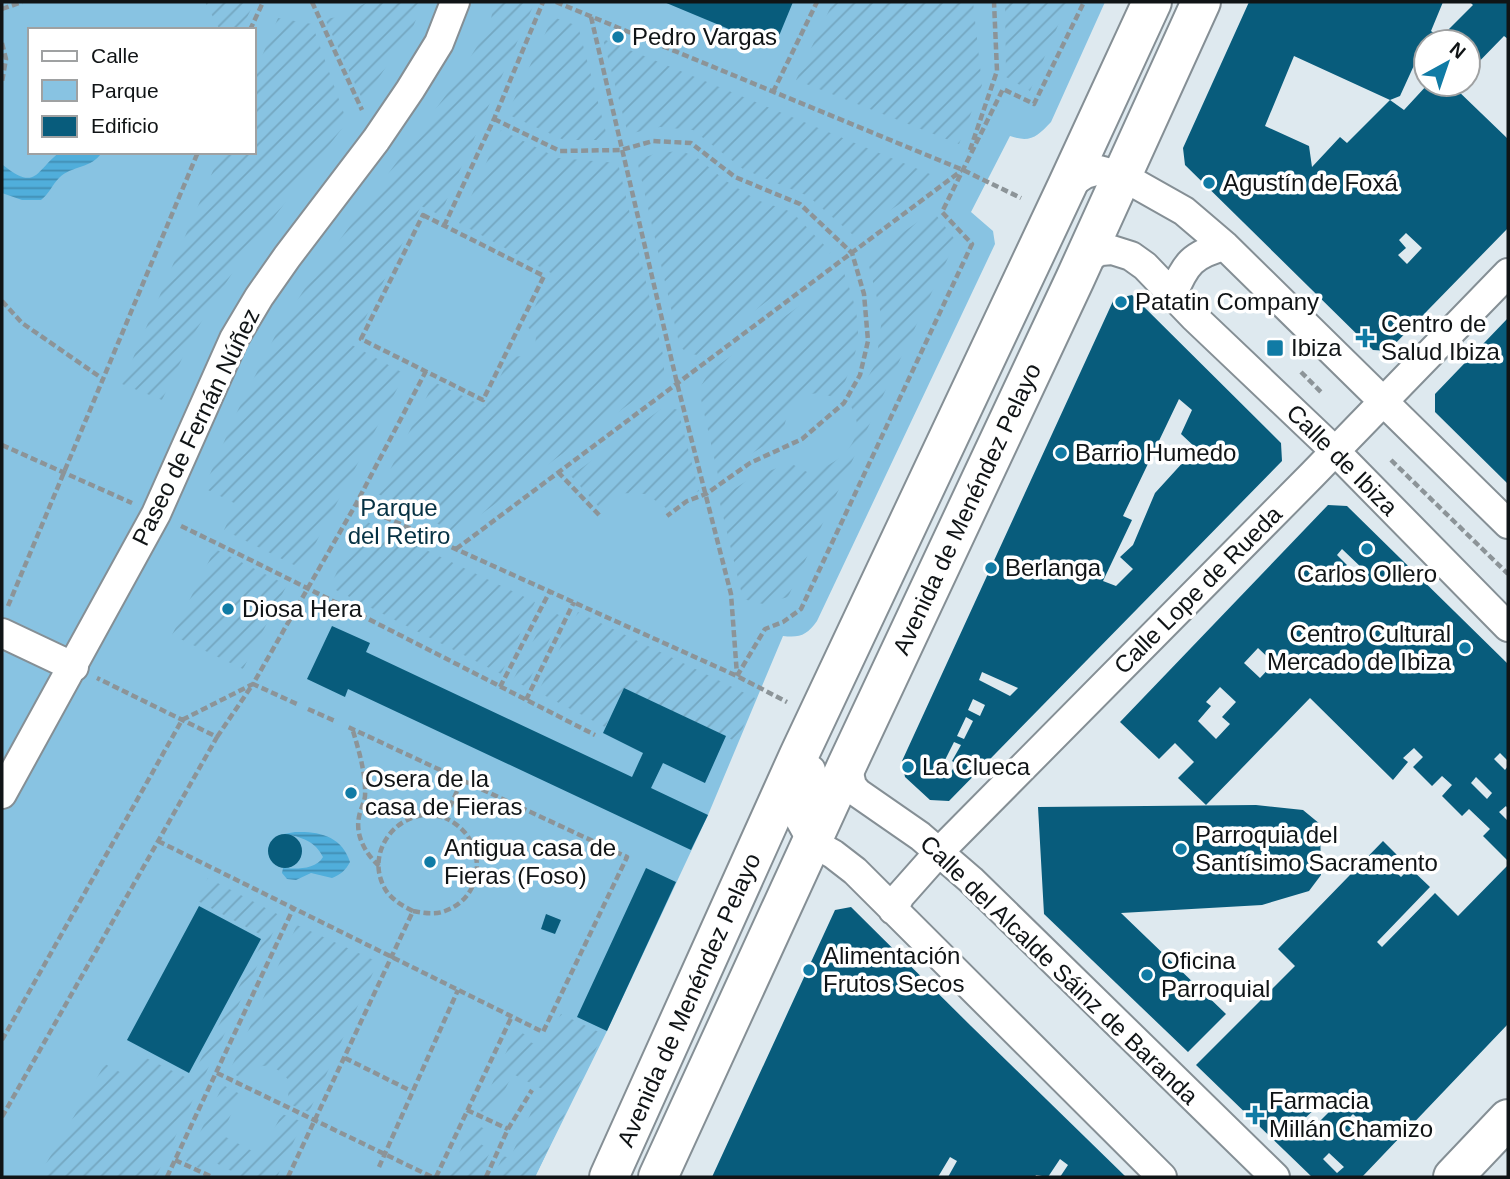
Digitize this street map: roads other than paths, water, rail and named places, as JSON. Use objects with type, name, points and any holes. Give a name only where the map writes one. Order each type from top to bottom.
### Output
[{"type":"main road","name":"Avenida de Menéndez Pelayo","points":[[609,1177],[799,755],[1152,2]]},
{"type":"main road","name":"Avenida de Menéndez Pelayo","points":[[658,1177],[1201,2]]},
{"type":"main road","points":[[1453,1177],[1508,1119]]},
{"type":"street","name":"Paseo de Fernán Núñez","points":[[2,794],[156,514],[234,339],[287,257],[376,140],[439,43],[455,2]]},
{"type":"street","points":[[1067,187],[1085,174],[1099,170],[1122,176],[1184,211],[1225,246],[1508,524]]},
{"type":"street","points":[[1173,294],[1190,261],[1206,251],[1225,246]]},
{"type":"street","name":"Calle de Ibiza","points":[[1085,258],[1101,251],[1122,253],[1139,260],[1336,452],[1508,627]]},
{"type":"street","name":"Calle Lope de Rueda","points":[[892,910],[900,895],[939,852],[1336,452],[1508,273]]},
{"type":"street","points":[[4,620],[74,667]]},
{"type":"street","name":"Avenida de Menéndez Pelayo","points":[[813,843],[799,818],[799,796],[854,678],[861,647],[858,633]]},
{"type":"street","name":"Calle del Alcalde Sáinz de Baranda","points":[[847,765],[849,776],[858,793],[939,852],[971,880],[1275,1177]]},
{"type":"street","points":[[813,843],[841,860],[1162,1177]]},
{"type":"place","name":"Pedro Vargas","points":[[618,37]]},
{"type":"place","name":"Agustín de Foxá","points":[[1209,183]]},
{"type":"place","name":"Patatin Company","points":[[1121,302]]},
{"type":"place","name":"Centro de Salud Ibiza","points":[[1365,338]]},
{"type":"place","name":"Ibiza","points":[[1275,348]]},
{"type":"place","name":"Barrio Humedo","points":[[1061,453]]},
{"type":"place","name":"Carlos Ollero","points":[[1367,549]]},
{"type":"place","name":"Berlanga","points":[[991,568]]},
{"type":"place","name":"Diosa Hera","points":[[228,609]]},
{"type":"place","name":"Centro Cultural Mercado de Ibiza","points":[[1465,648]]},
{"type":"place","name":"La Clueca","points":[[908,767]]},
{"type":"place","name":"Osera de la casa de Fieras","points":[[351,793]]},
{"type":"place","name":"Parroquia del Santísimo Sacramento","points":[[1181,849]]},
{"type":"place","name":"Antigua casa de Fieras (Foso)","points":[[430,862]]},
{"type":"place","name":"Alimentación Frutos Secos","points":[[809,970]]},
{"type":"place","name":"Oficina Parroquial","points":[[1147,975]]},
{"type":"place","name":"Farmacia Millán Chamizo","points":[[1255,1115]]},
{"type":"park label","name":"Parque del Retiro","points":[[399,522]]}]
